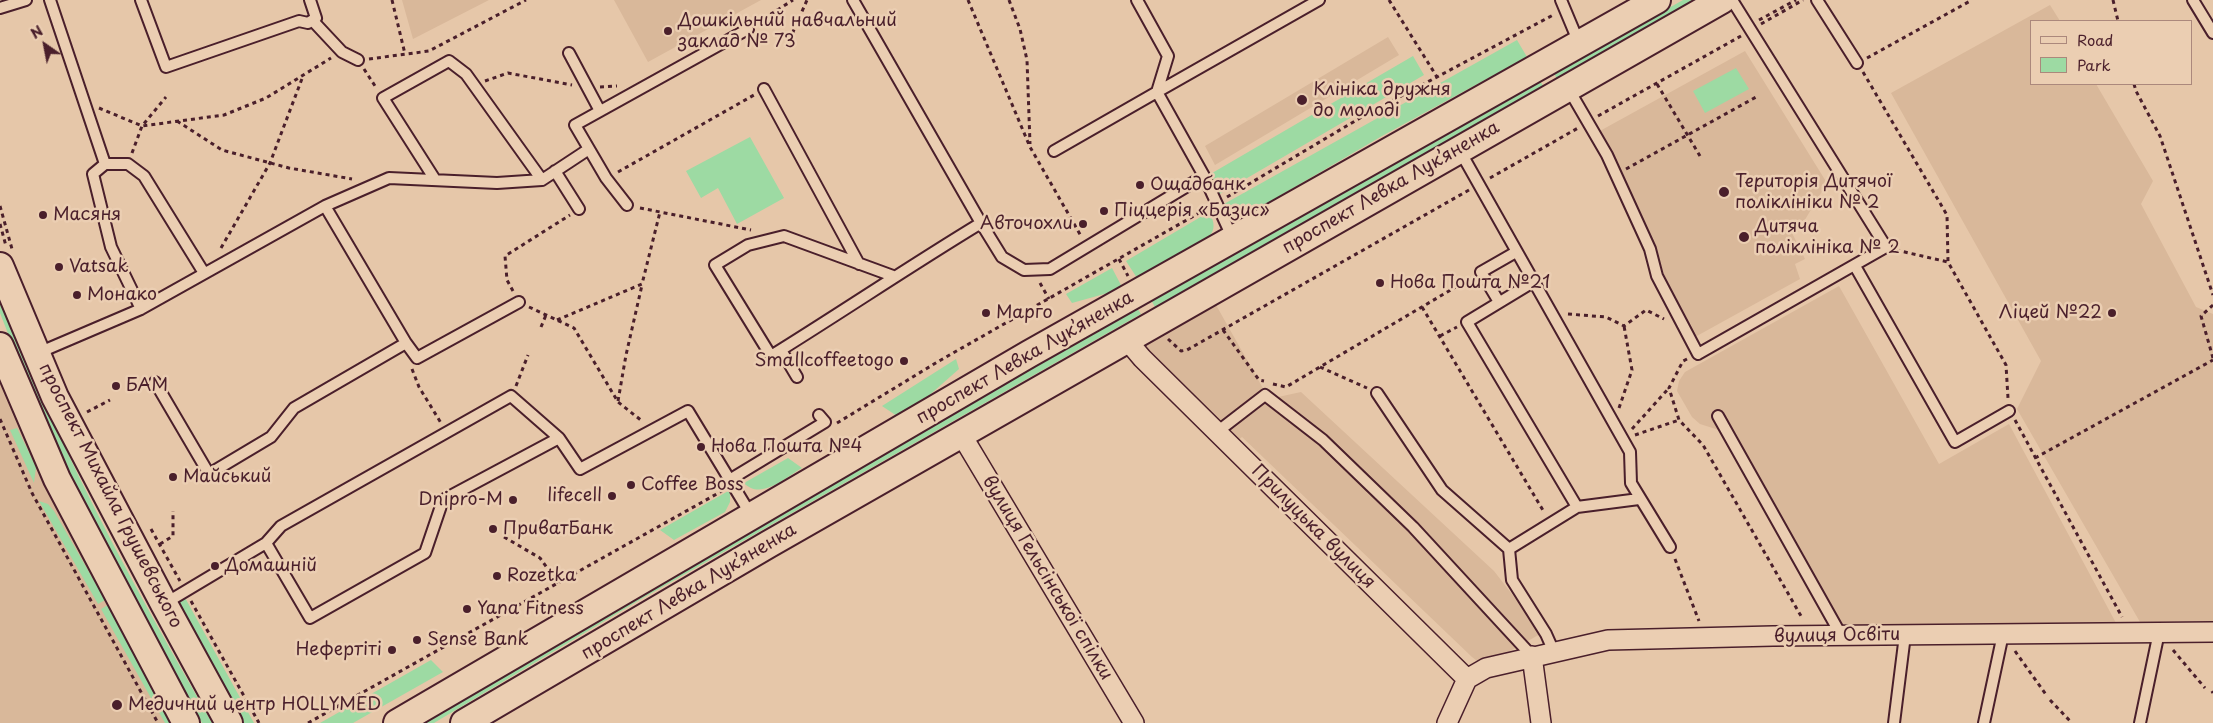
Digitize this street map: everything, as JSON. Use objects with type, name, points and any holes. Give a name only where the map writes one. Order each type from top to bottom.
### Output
[{"type":"main road","name":"проспект Левка Лукʼяненка","points":[[397,723],[1029,354],[1657,0]]},
{"type":"main road","name":"проспект Левка Лукʼяненка","points":[[464,723],[769,544],[1722,0]]},
{"type":"main road","name":"проспект Михайла Грушевського","points":[[0,266],[55,397],[228,723]]},
{"type":"main road","name":"проспект Михайла Грушевського","points":[[0,346],[57,479],[186,723]]},
{"type":"street","name":"Прилуцька вулиця","points":[[1126,340],[1467,679]]},
{"type":"street","name":"вулиця Гельсінської спілки","points":[[961,434],[1134,723]]},
{"type":"street","name":"вулиця Освіти","points":[[1467,679],[1486,668],[1608,640],[2213,632]]},
{"type":"street","points":[[1532,656],[1541,723]]},
{"type":"street","points":[[1447,723],[1467,679]]},
{"type":"lane","points":[[0,8],[26,0]]},
{"type":"lane","points":[[50,0],[105,164]]},
{"type":"lane","points":[[141,0],[166,67],[299,21],[308,23],[313,21],[316,18],[310,0]]},
{"type":"lane","points":[[853,0],[981,224],[1002,257],[1024,270],[1050,269],[1204,176]]},
{"type":"lane","points":[[1138,0],[1168,56],[1157,92],[1204,176],[1233,239]]},
{"type":"lane","points":[[1567,87],[1607,155],[1650,249],[1657,276],[1698,354],[1886,247],[1732,0]]},
{"type":"lane","points":[[1817,0],[1858,64]]},
{"type":"lane","points":[[2193,0],[2213,33]]},
{"type":"lane","points":[[1054,151],[1316,1]]},
{"type":"lane","points":[[1563,4],[1580,43]]},
{"type":"lane","points":[[313,21],[342,52],[358,60]]},
{"type":"lane","points":[[627,206],[606,178],[575,125],[748,29]]},
{"type":"lane","points":[[568,53],[600,111]]},
{"type":"lane","points":[[434,178],[383,98],[449,61],[466,74],[542,180]]},
{"type":"lane","points":[[764,89],[859,264]]},
{"type":"lane","points":[[38,353],[141,309],[325,206],[389,178],[434,178],[497,183],[542,180],[589,149]]},
{"type":"lane","points":[[1459,149],[1630,452],[1631,483],[1670,547]]},
{"type":"lane","points":[[141,309],[111,247],[93,174],[105,164],[128,164],[144,176],[206,271]]},
{"type":"lane","points":[[555,171],[579,209]]},
{"type":"lane","points":[[325,206],[417,358],[520,302]]},
{"type":"lane","points":[[893,276],[784,236],[748,245],[716,265],[771,356],[847,309],[893,276],[981,224]]},
{"type":"lane","points":[[1499,302],[1481,272],[1516,252]]},
{"type":"lane","points":[[1854,266],[1955,442],[2009,411]]},
{"type":"lane","points":[[1533,282],[1467,322],[1577,507]]},
{"type":"lane","points":[[155,382],[209,474],[271,437],[294,408],[406,342]]},
{"type":"lane","points":[[781,350],[797,377]]},
{"type":"lane","points":[[1377,393],[1442,490],[1509,549],[1512,580],[1546,634],[1554,652]]},
{"type":"lane","points":[[1217,432],[1265,395],[1323,440],[1413,527],[1532,656]]},
{"type":"lane","points":[[164,604],[266,544],[281,526],[512,396],[559,438],[580,469],[688,411],[733,482],[751,515]]},
{"type":"lane","points":[[733,482],[825,422],[819,415]]},
{"type":"lane","points":[[1718,416],[1840,636]]},
{"type":"lane","points":[[266,544],[310,618],[424,553],[443,500],[559,438]]},
{"type":"lane","points":[[1509,549],[1577,507],[1639,499]]},
{"type":"lane","points":[[2140,723],[2158,632]]},
{"type":"lane","points":[[1984,723],[2002,634]]},
{"type":"lane","points":[[1894,723],[1905,635]]},
{"type":"path","points":[[392,0],[405,54]]},
{"type":"path","points":[[383,98],[358,60],[429,51],[526,0]]},
{"type":"path","points":[[748,29],[793,0]]},
{"type":"path","points":[[786,48],[807,0]]},
{"type":"path","points":[[968,0],[1030,147],[1087,247]]},
{"type":"path","points":[[1009,0],[1020,29],[1027,60],[1030,147]]},
{"type":"path","points":[[1389,0],[1437,77]]},
{"type":"path","points":[[1748,26],[1796,0]]},
{"type":"path","points":[[1972,0],[1858,64],[1947,215],[1948,262],[2006,365],[2009,411],[2130,633]]},
{"type":"path","points":[[2113,0],[2118,20]]},
{"type":"path","points":[[832,426],[939,361],[1119,259],[1360,118],[1437,77],[1563,4]]},
{"type":"path","points":[[84,102],[142,126],[224,115],[266,98],[342,52]]},
{"type":"path","points":[[473,85],[508,73],[587,87],[648,84]]},
{"type":"path","points":[[206,271],[270,163],[303,75]]},
{"type":"path","points":[[1657,84],[1700,156]]},
{"type":"path","points":[[2134,85],[2160,136],[2213,294]]},
{"type":"path","points":[[606,178],[764,89]]},
{"type":"path","points":[[128,164],[142,126],[166,96]]},
{"type":"path","points":[[1627,177],[1623,171],[1686,134],[1758,96]]},
{"type":"path","points":[[177,120],[222,150],[270,163],[376,183]]},
{"type":"path","points":[[627,206],[784,236]]},
{"type":"path","points":[[579,209],[505,256],[507,280],[520,302],[574,328],[618,402],[652,429]]},
{"type":"path","points":[[618,402],[626,355],[660,212]]},
{"type":"path","points":[[1886,247],[1948,262]]},
{"type":"path","points":[[1119,259],[1128,276]]},
{"type":"path","points":[[1223,330],[1259,380],[1286,387],[1481,272]]},
{"type":"path","points":[[558,320],[642,284]]},
{"type":"path","points":[[2035,458],[2213,359],[2202,316],[2213,305]]},
{"type":"path","points":[[1422,307],[1550,524]]},
{"type":"path","points":[[1624,326],[1646,310],[1666,320]]},
{"type":"path","points":[[1551,314],[1606,316],[1624,326]]},
{"type":"path","points":[[541,327],[546,315]]},
{"type":"path","points":[[1440,336],[1467,322]]},
{"type":"path","points":[[1614,423],[1632,370],[1624,326]]},
{"type":"path","points":[[1623,439],[1669,388],[1683,361],[1698,354]]},
{"type":"path","points":[[512,396],[528,355]]},
{"type":"path","points":[[1319,367],[1377,393]]},
{"type":"path","points":[[419,386],[447,432]]},
{"type":"path","points":[[1669,388],[1679,420],[1703,445],[1801,616],[1794,620]]},
{"type":"path","points":[[84,413],[110,400]]},
{"type":"path","points":[[0,419],[32,493],[158,723]]},
{"type":"path","points":[[1623,439],[1679,420]]},
{"type":"path","points":[[308,723],[558,583],[733,482]]},
{"type":"path","points":[[160,544],[173,536],[173,512]]},
{"type":"path","points":[[504,537],[540,558],[558,583]]},
{"type":"path","points":[[1670,547],[1705,638]]},
{"type":"path","points":[[2158,632],[2205,688]]},
{"type":"path","points":[[2002,634],[2047,696]]},
{"type":"path","points":[[2050,700],[2072,723]]},
{"type":"shaded area","points":[[402,0],[489,0],[413,39]]},
{"type":"shaded area","name":"Дошкільний навчальний заклад № 73","points":[[614,0],[761,0],[648,62]]},
{"type":"shaded area","name":"Ліцей №22","points":[[2050,5],[2059,20],[2030,20],[2030,85],[2097,85],[2153,181],[2141,204],[2196,307],[2213,314],[2213,621],[2140,622],[2017,409],[2041,361],[1891,93]]},
{"type":"shaded area","name":"Клініка дружня до молоді","points":[[1388,37],[1399,55],[1215,165],[1205,146]]},
{"type":"shaded area","name":"Територія Дитячої поліклініки № 2","points":[[1745,51],[1827,183],[1800,228],[1792,233],[1805,259],[1795,264],[1800,279],[1695,337],[1667,287],[1655,246],[1598,132]]},
{"type":"shaded area","points":[[1839,286],[1939,464],[2009,424],[2116,623],[1829,628],[1725,436],[1719,430],[1700,424],[1692,417],[1677,391],[1679,381],[1685,372]]},
{"type":"shaded area","points":[[1216,305],[1269,399],[1301,392],[1494,571],[1542,633],[1494,660],[1481,664],[1242,437],[1237,441],[1228,433],[1233,427],[1225,433],[1134,350]]},
{"type":"shaded area","points":[[0,381],[50,492],[178,723],[0,723]]},
{"type":"green space","points":[[1683,0],[1699,0],[1557,79],[1554,73]]},
{"type":"green space","points":[[1517,40],[1527,57],[1382,136],[1259,208],[1249,212],[1236,213],[1224,204]]},
{"type":"green space","points":[[1413,56],[1424,75],[1218,195],[1207,176]]},
{"type":"green space","points":[[1736,68],[1749,89],[1705,113],[1693,91]]},
{"type":"green space","points":[[1540,81],[1544,87],[1155,307],[1151,300]]},
{"type":"green space","points":[[750,137],[784,198],[737,224],[718,188],[701,198],[686,171]]},
{"type":"green space","points":[[1209,212],[1214,226],[1211,234],[1206,239],[1188,251],[1137,278],[1126,261]]},
{"type":"green space","points":[[1112,268],[1122,287],[1115,291],[1072,303],[1066,294]]},
{"type":"green space","points":[[0,292],[37,385],[78,475],[134,583],[212,723],[202,723],[95,526],[28,385],[0,313]]},
{"type":"green space","points":[[1137,308],[1141,314],[643,598],[434,723],[423,723],[753,528]]},
{"type":"green space","points":[[956,359],[959,369],[925,399],[897,416],[882,406]]},
{"type":"green space","points":[[17,428],[36,467],[34,483],[10,430]]},
{"type":"green space","points":[[788,458],[802,468],[766,489],[758,490],[744,483]]},
{"type":"green space","points":[[730,490],[730,502],[725,512],[674,540],[660,530]]},
{"type":"green space","points":[[39,501],[48,504],[54,511],[105,600],[98,604]]},
{"type":"green space","points":[[183,594],[254,723],[243,723],[180,606],[178,601]]},
{"type":"green space","points":[[108,605],[174,723],[165,723],[101,609]]},
{"type":"green space","points":[[431,660],[443,672],[353,723],[320,723]]},
{"type":"place","name":"Дошкільний навчальний заклад № 73","points":[[668,31]]},
{"type":"place","name":"Клініка дружня до молоді","points":[[1302,100]]},
{"type":"place","name":"Ощадбанк","points":[[1140,185]]},
{"type":"place","name":"Територія Дитячої поліклініки № 2","points":[[1724,192]]},
{"type":"place","name":"Піццерія «Базис»","points":[[1104,211]]},
{"type":"place","name":"Масяня","points":[[43,215]]},
{"type":"place","name":"Авточохли","points":[[1083,224]]},
{"type":"place","name":"Дитяча поліклініка № 2","points":[[1744,237]]},
{"type":"place","name":"Vatsak","points":[[59,267]]},
{"type":"place","name":"Нова Пошта №21","points":[[1380,283]]},
{"type":"place","name":"Монако","points":[[77,295]]},
{"type":"place","name":"Марго","points":[[986,313]]},
{"type":"place","name":"Ліцей №22","points":[[2112,313]]},
{"type":"place","name":"Smallcoffeetogo","points":[[904,361]]},
{"type":"place","name":"БАМ","points":[[116,386]]},
{"type":"place","name":"Нова Пошта №4","points":[[701,447]]},
{"type":"place","name":"Майський","points":[[173,477]]},
{"type":"place","name":"Coffee Boss","points":[[631,485]]},
{"type":"place","name":"lifecell","points":[[612,496]]},
{"type":"place","name":"Dnipro-M","points":[[513,500]]},
{"type":"place","name":"ПриватБанк","points":[[493,529]]},
{"type":"place","name":"Домашній","points":[[215,566]]},
{"type":"place","name":"Rozetka","points":[[497,576]]},
{"type":"place","name":"Yana Fitness","points":[[467,609]]},
{"type":"place","name":"Sense Bank","points":[[417,640]]},
{"type":"place","name":"Нефертіті","points":[[392,650]]},
{"type":"place","name":"Медичний центр HOLLYMED","points":[[117,705]]}]
